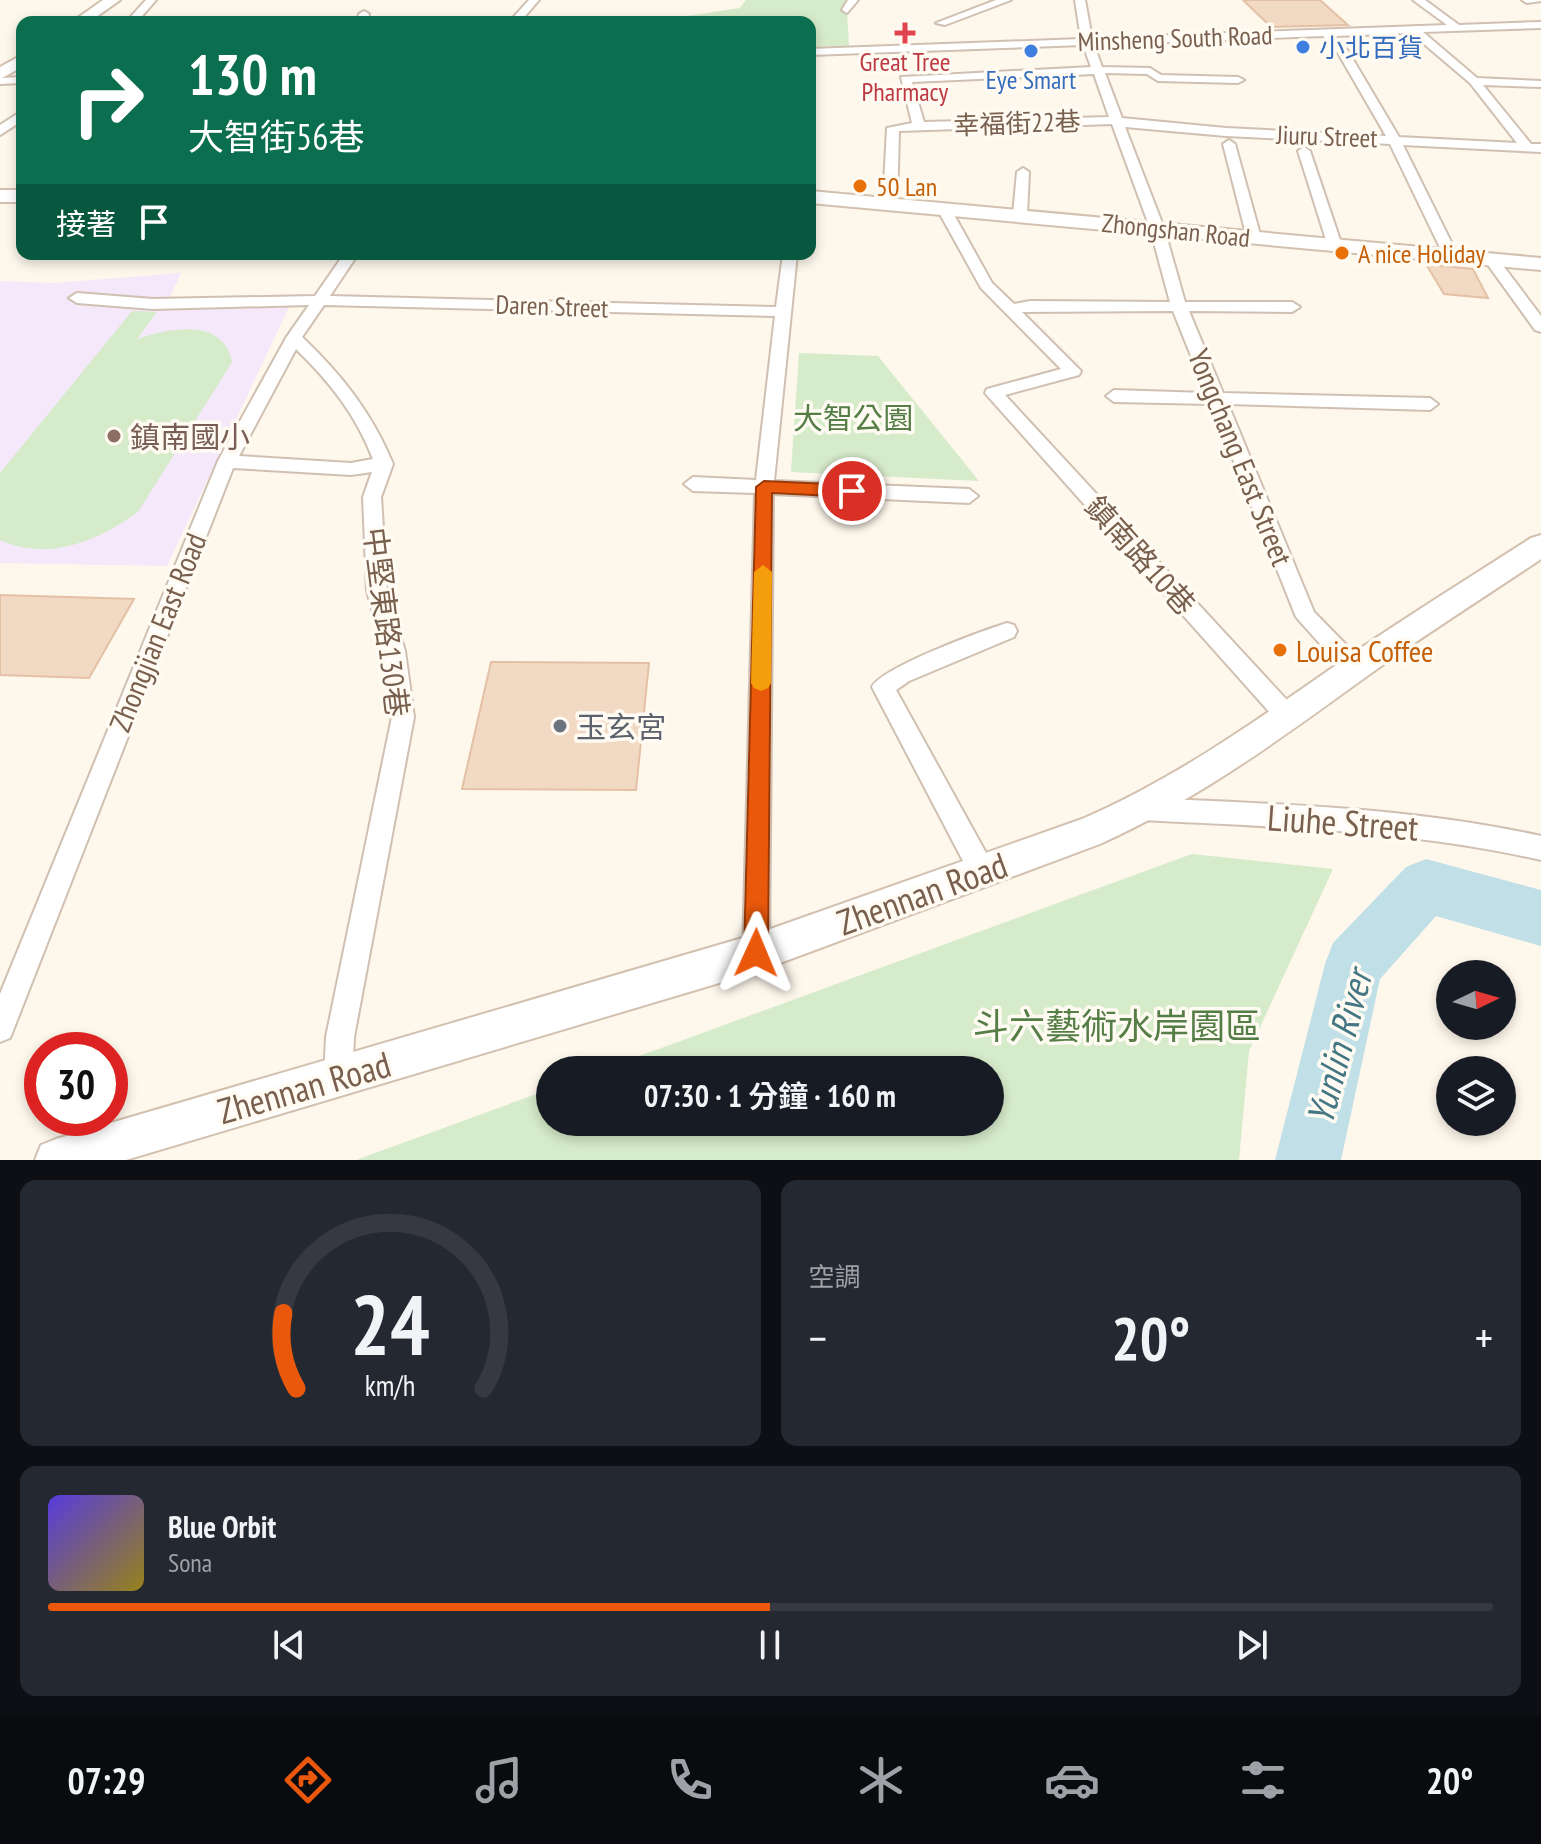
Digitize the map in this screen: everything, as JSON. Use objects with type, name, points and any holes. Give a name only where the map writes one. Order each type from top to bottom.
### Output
[{"type":"street","points":[[88,16],[113,0]]},
{"type":"street","points":[[136,16],[151,0]]},
{"type":"street","points":[[519,16],[534,0]]},
{"type":"street","points":[[941,23],[1006,0]]},
{"type":"street","name":"Yongchang East Street","points":[[1080,0],[1087,41],[1114,120],[1157,228],[1179,306],[1306,617],[1355,668]]},
{"type":"street","points":[[1418,0],[1457,28]]},
{"type":"street","points":[[1527,0],[1537,0]]},
{"type":"street","points":[[941,23],[948,12]]},
{"type":"street","points":[[941,23],[954,47]]},
{"type":"street","name":"Minsheng South Road","points":[[816,52],[1541,25]]},
{"type":"street","points":[[1414,30],[1474,81],[1534,148]]},
{"type":"street","points":[[1326,33],[1343,51],[1394,139],[1452,258]]},
{"type":"street","points":[[890,204],[893,128],[919,126],[905,79],[1098,70],[1150,71],[1158,78],[1238,80]]},
{"type":"street","points":[[1474,81],[1541,84]]},
{"type":"street","name":"Jiuru Street","points":[[1114,120],[1133,125],[1226,132],[1534,148]]},
{"type":"street","name":"幸福街22巷","points":[[919,126],[1114,120]]},
{"type":"street","points":[[1229,144],[1254,238]]},
{"type":"street","points":[[1304,151],[1335,246]]},
{"type":"street","points":[[1020,215],[1023,172]]},
{"type":"street","name":"Zhongshan Road","points":[[816,198],[1541,264]]},
{"type":"street","points":[[943,207],[986,285],[1013,309],[1030,306],[1292,307]]},
{"type":"street","points":[[1490,258],[1541,327]]},
{"type":"street","name":"Zhongjian East Road","points":[[0,1028],[227,461],[294,338],[347,260]]},
{"type":"street","points":[[756,953],[764,487],[789,260]]},
{"type":"street","name":"Daren Street","points":[[77,298],[153,304],[321,300],[783,312]]},
{"type":"street","name":"鎮南路10巷","points":[[1013,309],[1073,371],[993,393],[1288,717]]},
{"type":"street","points":[[227,461],[351,469],[384,464],[372,431],[340,382],[294,338]]},
{"type":"street","points":[[1114,396],[1430,404]]},
{"type":"street","name":"中堅東路130巷","points":[[338,1078],[340,1037],[403,717],[394,651],[377,591],[372,497],[384,464]]},
{"type":"street","points":[[693,484],[969,496]]},
{"type":"street","name":"Zhennan Road","points":[[56,1160],[756,953],[1142,809],[1288,717],[1355,668],[1541,545]]},
{"type":"street","points":[[982,871],[883,687],[901,675],[1007,631]]},
{"type":"street","name":"Liuhe Street","points":[[1142,809],[1313,818],[1480,832],[1541,848]]},
{"type":"shaded area","name":"鎮南國小","points":[[181,273],[165,308],[289,307],[167,566],[0,563],[0,281],[55,283]]},
{"type":"green space","points":[[746,0],[852,0],[847,10],[849,46],[816,47],[816,16],[687,16],[740,8]]},
{"type":"green space","points":[[132,311],[157,312],[137,339],[179,330],[207,332],[227,348],[232,362],[138,512],[106,532],[72,545],[36,549],[0,540],[0,473]]},
{"type":"green space","name":"大智公園","points":[[799,353],[878,356],[979,481],[791,472]]},
{"type":"green space","name":"斗六藝術水岸園區","points":[[1192,854],[1333,869],[1249,1051],[1239,1160],[356,1160],[536,1094],[536,1136],[1004,1136],[1004,1056],[639,1056]]},
{"type":"building","points":[[1243,0],[1320,0],[1348,25],[1271,27]]},
{"type":"building","points":[[1426,264],[1473,269],[1488,298],[1444,294]]},
{"type":"building","points":[[0,595],[134,599],[89,678],[0,675]]},
{"type":"building","name":"玉玄宮","points":[[491,662],[649,663],[636,790],[462,789]]},
{"type":"waterway","name":"Yunlin River","points":[[1308,1160],[1354,964],[1426,886],[1541,918]]},
{"type":"slow traffic","points":[[761,683],[763,572]]},
{"type":"place","name":"Great Tree Pharmacy","points":[[905,33]]},
{"type":"place","name":"小北百貨","points":[[1303,47]]},
{"type":"place","name":"Eye Smart","points":[[1031,51]]},
{"type":"place","name":"50 Lan","points":[[860,186]]},
{"type":"place","name":"A nice Holiday","points":[[1342,253]]},
{"type":"place","name":"鎮南國小","points":[[114,436]]},
{"type":"place","name":"Louisa Coffee","points":[[1280,650]]},
{"type":"place","name":"玉玄宮","points":[[560,726]]},
{"type":"route","points":[[756,953],[764,487],[852,491]]}]
